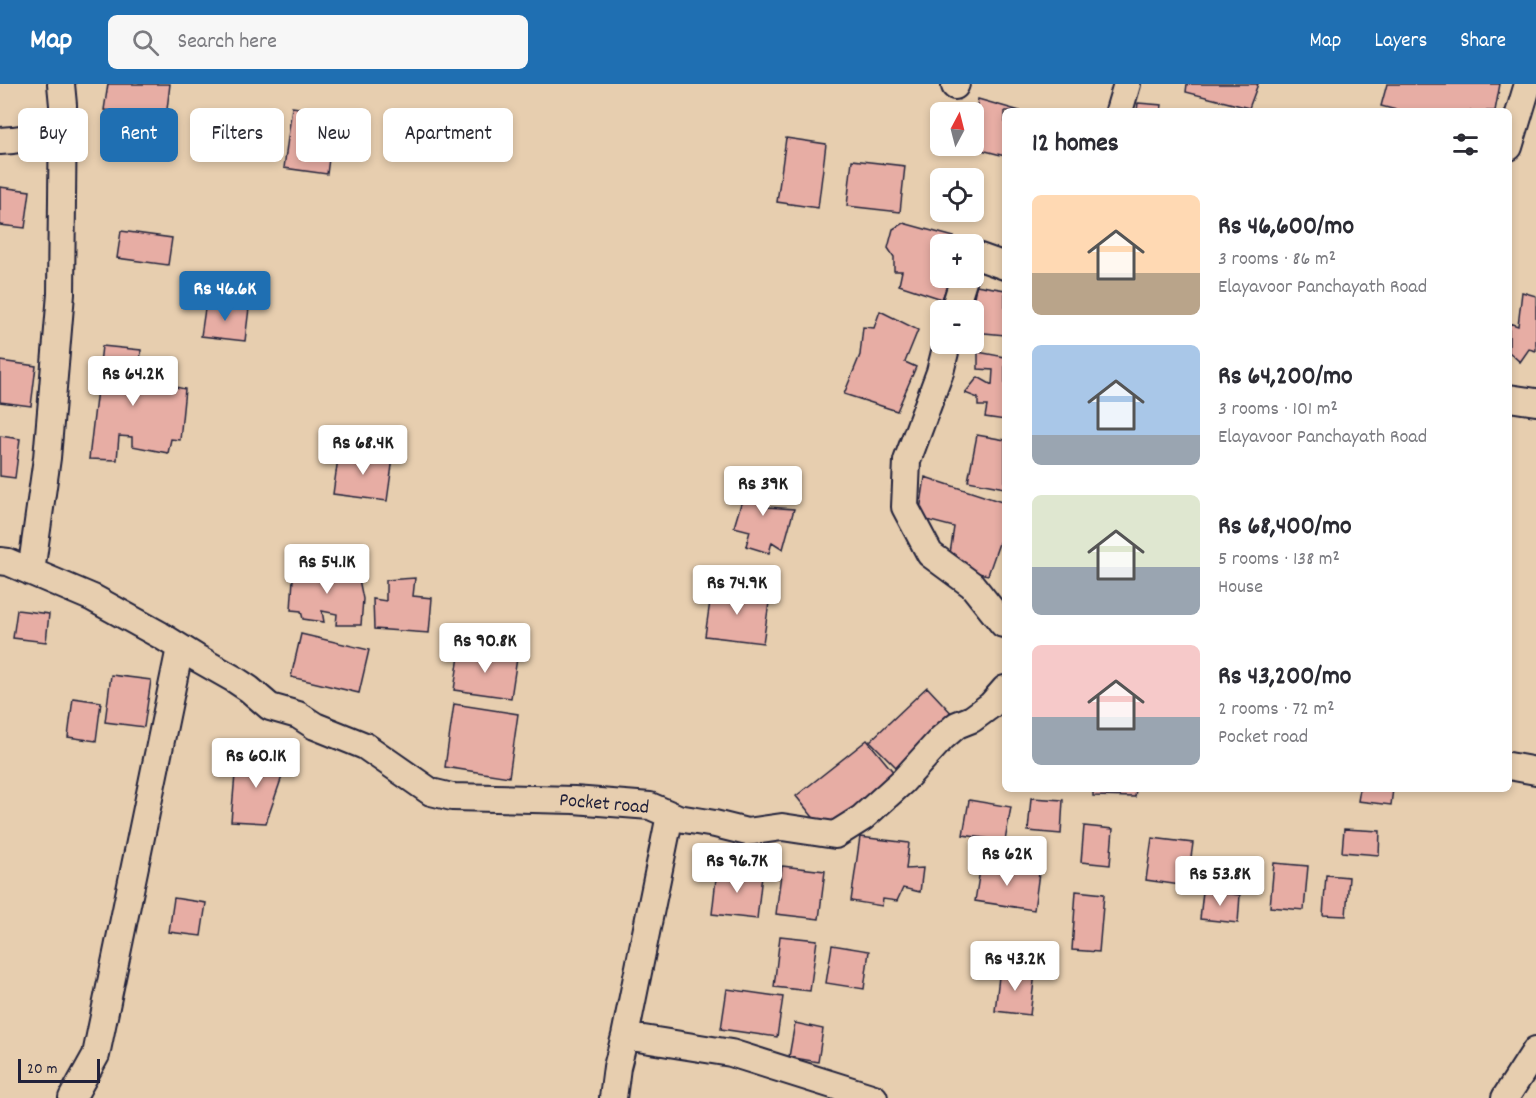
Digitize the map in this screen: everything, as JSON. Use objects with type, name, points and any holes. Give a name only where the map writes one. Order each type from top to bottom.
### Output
[{"type":"street","points":[[61,84],[63,108]]},
{"type":"street","points":[[1120,108],[1127,84]]},
{"type":"street","points":[[1512,137],[1528,84]]},
{"type":"street","points":[[0,141],[18,139]]},
{"type":"street","points":[[31,572],[47,458],[61,294],[62,162]]},
{"type":"street","points":[[984,259],[1002,265]]},
{"type":"street","points":[[944,354],[907,461],[905,507],[930,554],[972,585],[1002,624]]},
{"type":"street","points":[[1512,398],[1536,402]]},
{"type":"street","points":[[0,561],[8,562],[93,598],[160,634],[180,648],[96,1055],[72,1098]]},
{"type":"street","name":"Pocket road","points":[[180,648],[234,679],[270,707],[298,716],[315,726],[365,746],[431,792],[452,797],[650,806],[678,818],[747,832],[782,827],[835,835],[862,818],[903,781],[942,738],[991,705],[1002,692]]},
{"type":"street","points":[[1512,767],[1536,771]]},
{"type":"street","points":[[613,1098],[617,1067],[670,815]]},
{"type":"street","points":[[625,1036],[731,1053],[874,1098]]},
{"type":"street","points":[[1505,1098],[1536,1050]]},
{"type":"building","points":[[108,84],[170,84],[167,108],[104,108]]},
{"type":"building","points":[[1187,84],[1258,84],[1249,108],[1186,92]]},
{"type":"building","points":[[1387,84],[1500,84],[1496,108],[1389,108],[1381,106]]},
{"type":"building","points":[[978,99],[1010,108],[1002,108],[1002,155],[984,151],[984,102],[978,102]]},
{"type":"building","points":[[1138,103],[1162,105],[1162,108],[1137,108]]},
{"type":"building","points":[[292,107],[299,108],[296,108],[296,162],[329,162],[327,174],[284,168]]},
{"type":"building","points":[[786,138],[826,144],[818,208],[777,202]]},
{"type":"building","points":[[852,160],[905,166],[900,212],[847,206]]},
{"type":"building","points":[[0,187],[30,191],[25,228],[0,225]]},
{"type":"building","points":[[903,223],[943,234],[930,234],[930,288],[946,288],[942,299],[899,285],[902,271],[894,271],[894,257],[888,248],[893,229]]},
{"type":"building","points":[[121,231],[172,238],[168,265],[117,258]]},
{"type":"building","points":[[984,286],[1002,289],[1002,335],[984,333],[984,300],[974,300],[976,288]]},
{"type":"building","points":[[1522,292],[1536,296],[1536,351],[1529,349],[1520,362],[1512,355],[1512,324],[1518,326]]},
{"type":"building","points":[[206,302],[249,308],[245,341],[201,336]]},
{"type":"building","points":[[880,311],[918,330],[905,362],[916,367],[897,411],[844,394],[860,355],[863,327],[874,328]]},
{"type":"building","points":[[102,346],[141,350],[139,379],[185,389],[180,440],[171,439],[168,453],[132,446],[132,437],[119,436],[117,460],[89,459]]},
{"type":"building","points":[[978,354],[1002,356],[1002,420],[985,417],[987,406],[978,406],[978,398],[965,393],[978,377],[992,385],[993,370],[978,369]]},
{"type":"building","points":[[0,361],[36,366],[31,406],[0,402]]},
{"type":"building","points":[[977,435],[1002,439],[1002,487],[968,481]]},
{"type":"building","points":[[0,436],[20,439],[15,478],[0,476]]},
{"type":"building","points":[[339,451],[393,458],[387,501],[333,494]]},
{"type":"building","points":[[749,477],[773,482],[768,507],[794,509],[783,549],[772,542],[769,553],[746,546],[750,531],[734,527]]},
{"type":"building","points":[[925,477],[1002,502],[1002,535],[988,575],[948,567],[954,527],[919,518]]},
{"type":"building","points":[[294,564],[353,570],[350,580],[359,579],[363,599],[361,625],[336,625],[337,614],[322,611],[324,622],[303,619],[301,611],[291,610]]},
{"type":"building","points":[[415,578],[413,596],[432,598],[429,633],[374,629],[373,599],[386,601],[386,580]]},
{"type":"building","points":[[712,588],[770,596],[763,643],[705,636]]},
{"type":"building","points":[[17,610],[49,614],[46,642],[13,638]]},
{"type":"building","points":[[301,634],[369,650],[359,693],[291,677]]},
{"type":"building","points":[[460,649],[517,658],[511,698],[454,690]]},
{"type":"building","points":[[111,675],[151,680],[144,727],[105,722]]},
{"type":"building","points":[[927,687],[956,718],[900,771],[870,741]]},
{"type":"building","points":[[73,698],[101,702],[96,741],[68,737]]},
{"type":"building","points":[[454,704],[518,714],[509,777],[445,767]]},
{"type":"building","points":[[867,740],[895,774],[824,831],[796,796]]},
{"type":"building","points":[[257,755],[287,762],[266,823],[231,821],[236,763],[251,766]]},
{"type":"building","points":[[1093,792],[1136,792],[1135,797],[1093,796]]},
{"type":"building","points":[[1360,792],[1393,792],[1391,805],[1358,801]]},
{"type":"building","points":[[1031,798],[1063,800],[1061,834],[1028,831]]},
{"type":"building","points":[[969,800],[1011,807],[1005,841],[963,835]]},
{"type":"building","points":[[1084,826],[1113,829],[1110,865],[1081,862]]},
{"type":"building","points":[[1344,829],[1380,831],[1379,855],[1342,852]]},
{"type":"building","points":[[860,837],[909,843],[906,869],[923,868],[920,892],[903,888],[897,901],[883,899],[882,906],[851,901]]},
{"type":"building","points":[[1152,838],[1193,843],[1187,886],[1146,880]]},
{"type":"building","points":[[1274,863],[1308,866],[1304,910],[1270,907]]},
{"type":"building","points":[[981,864],[1039,873],[1034,910],[975,901]]},
{"type":"building","points":[[782,866],[825,871],[819,919],[776,914]]},
{"type":"building","points":[[717,870],[762,875],[757,919],[712,914]]},
{"type":"building","points":[[1326,875],[1349,877],[1346,916],[1323,915]]},
{"type":"building","points":[[1076,891],[1104,894],[1099,952],[1072,950]]},
{"type":"building","points":[[1203,891],[1240,895],[1238,923],[1200,919]]},
{"type":"building","points":[[174,898],[206,903],[201,936],[169,932]]},
{"type":"building","points":[[780,936],[817,940],[810,991],[774,987]]},
{"type":"building","points":[[832,945],[869,951],[864,989],[826,983]]},
{"type":"building","points":[[1000,968],[1035,973],[1030,1015],[995,1011]]},
{"type":"building","points":[[727,989],[783,997],[777,1037],[721,1029]]},
{"type":"building","points":[[795,1023],[823,1029],[818,1062],[789,1057]]}]
